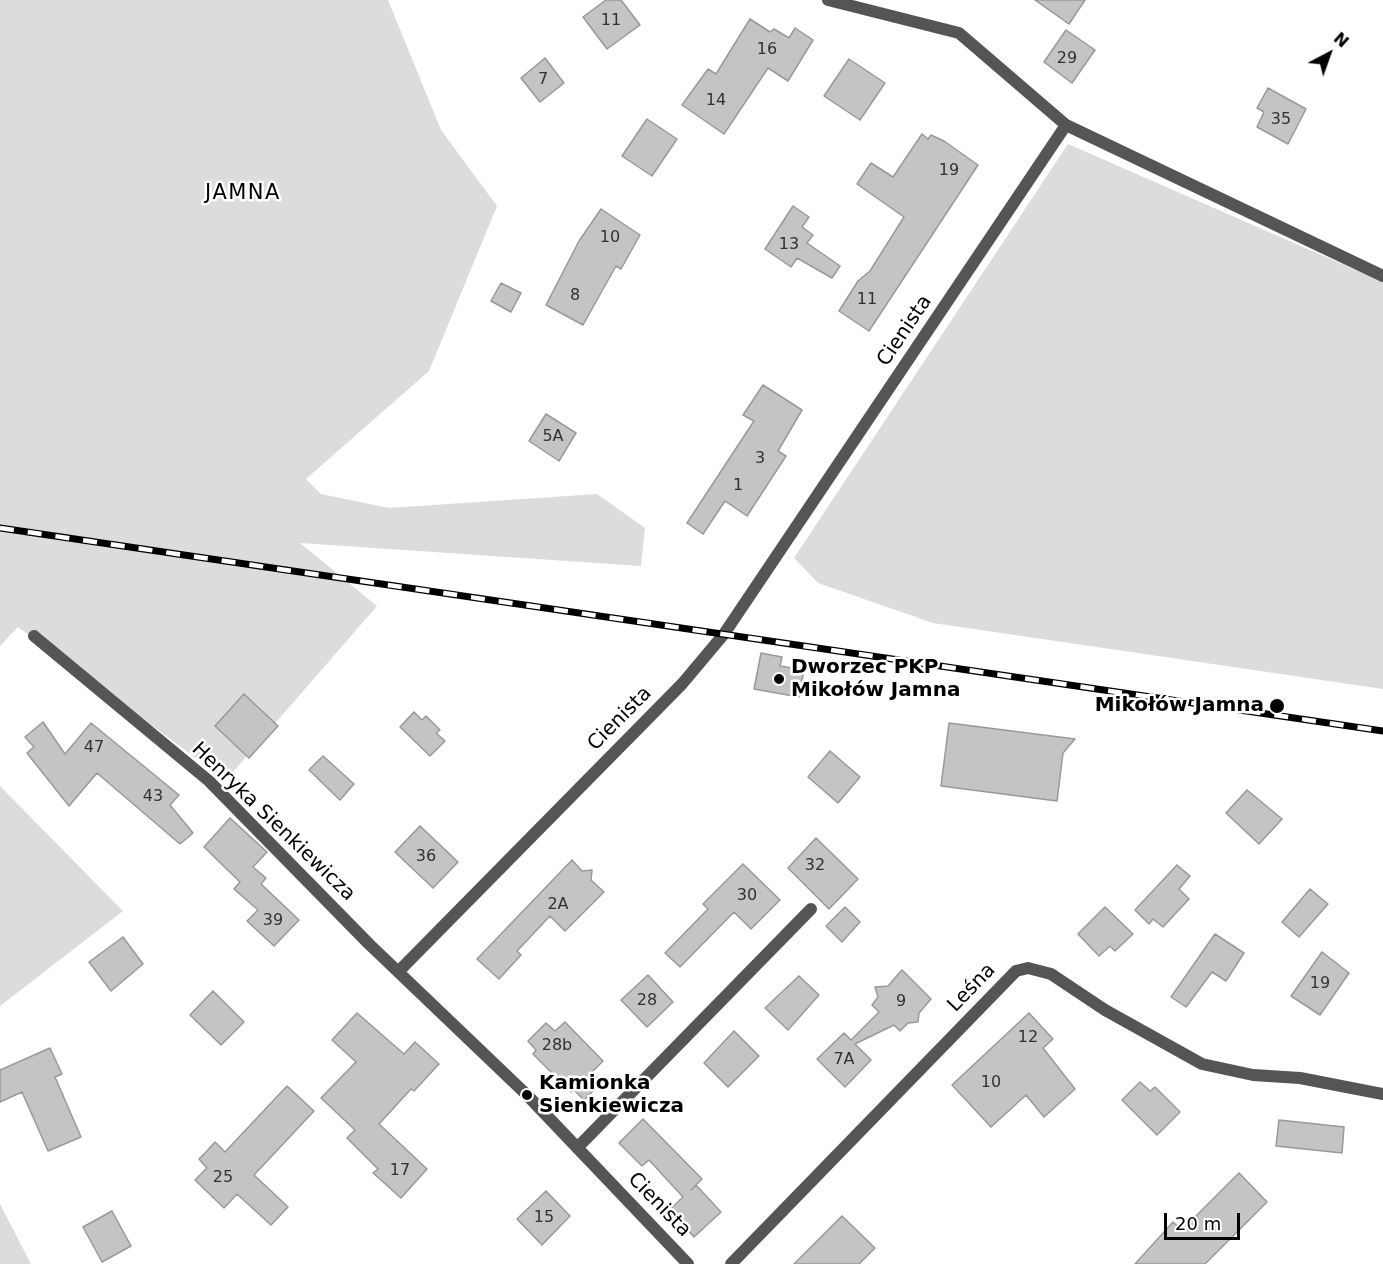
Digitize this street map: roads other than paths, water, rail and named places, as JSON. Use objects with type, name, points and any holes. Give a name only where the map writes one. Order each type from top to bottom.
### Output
[{"type":"street","points":[[828,0],[959,33],[1066,124],[1211,196],[1383,276]]},
{"type":"street","name":"Cienista","points":[[688,1264],[527,1095],[399,971],[682,684],[724,634],[1066,124]]},
{"type":"street","name":"Henryka Sienkiewicza","points":[[34,636],[209,781],[399,971]]},
{"type":"street","points":[[578,1148],[811,909]]},
{"type":"street","name":"Leśna","points":[[731,1264],[1016,971],[1028,968],[1051,974],[1105,1010],[1202,1064],[1253,1075],[1300,1078],[1383,1094]]},
{"type":"railway","points":[[0,528],[1383,731]]},
{"type":"place","name":"Dworzec PKP Mikołów Jamna","points":[[779,679]]},
{"type":"place","name":"Mikołów Jamna","points":[[1277,706]]},
{"type":"place","name":"Kamionka Sienkiewicza","points":[[527,1095]]},
{"type":"district","name":"JAMNA","points":[[243,194]]}]
